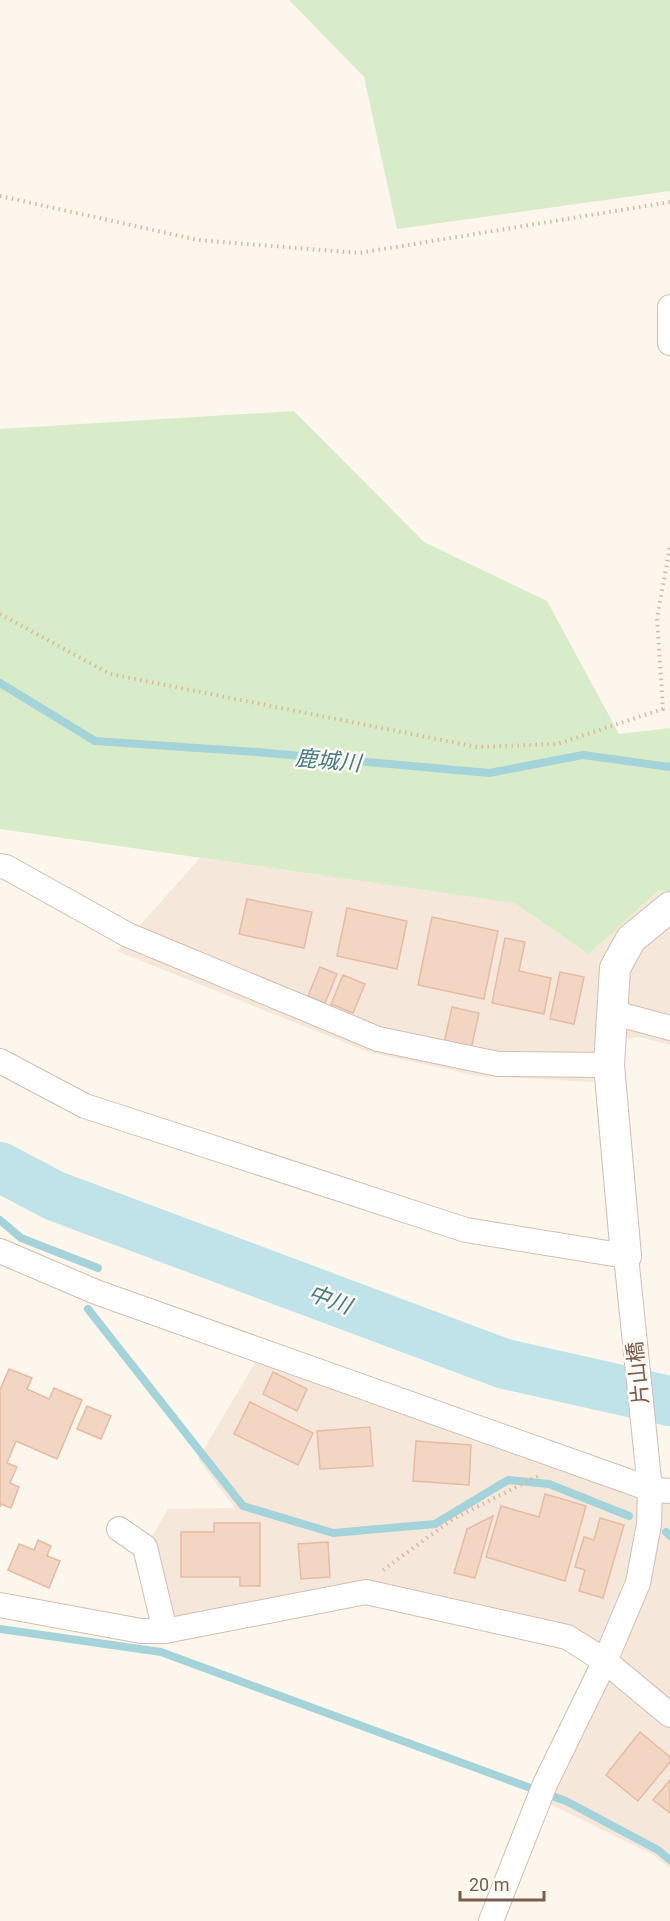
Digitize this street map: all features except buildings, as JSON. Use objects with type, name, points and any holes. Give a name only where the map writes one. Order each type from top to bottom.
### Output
[{"type":"street","points":[[670,307],[670,343]]},
{"type":"street","points":[[0,866],[6,867],[128,935],[378,1039],[498,1064],[609,1065]]},
{"type":"street","points":[[0,1061],[85,1106],[466,1230],[626,1256],[609,1065],[615,968],[631,939],[670,907]]},
{"type":"street","points":[[611,1012],[670,1028]]},
{"type":"street","points":[[0,1251],[96,1292],[660,1490],[670,1508]]},
{"type":"street","name":"片山橋","points":[[491,1921],[542,1792],[606,1661],[638,1583],[649,1524],[660,1490],[626,1256]]},
{"type":"street","points":[[119,1529],[145,1547],[165,1631]]},
{"type":"street","points":[[0,1605],[141,1631],[165,1631],[366,1593],[567,1636],[606,1661],[670,1715]]},
{"type":"path","points":[[0,196],[198,240],[359,253],[670,202]]},
{"type":"path","points":[[0,614],[110,674],[477,747],[557,744],[663,709],[657,618],[670,547]]},
{"type":"path","points":[[366,1593],[379,1572],[453,1519],[538,1476]]},
{"type":"shaded area","points":[[200,858],[514,903],[589,954],[659,890],[670,892],[670,1045],[639,1037],[600,1042],[593,1082],[478,1076],[368,1052],[117,951]]},
{"type":"shaded area","points":[[256,1361],[670,1495],[670,1868],[652,1854],[529,1794],[588,1666],[567,1646],[364,1600],[164,1639],[142,1554],[168,1509],[235,1508],[198,1459]]},
{"type":"green space","points":[[289,0],[670,0],[670,191],[397,229],[364,77]]},
{"type":"green space","points":[[294,411],[424,542],[547,601],[619,734],[670,728],[670,892],[659,890],[589,954],[514,903],[0,829],[0,429]]},
{"type":"waterway","name":"鹿城川","points":[[0,683],[95,741],[257,752],[489,773],[583,755],[670,767]]},
{"type":"waterway","name":"中川","points":[[0,1167],[55,1196],[505,1364],[670,1401]]},
{"type":"waterway","points":[[0,1220],[21,1238],[98,1268]]},
{"type":"waterway","points":[[88,1309],[243,1506],[333,1533],[435,1524],[508,1480],[549,1484],[629,1516]]},
{"type":"waterway","points":[[666,1532],[670,1536]]},
{"type":"waterway","points":[[0,1629],[161,1652],[566,1801],[658,1850],[670,1860]]}]
